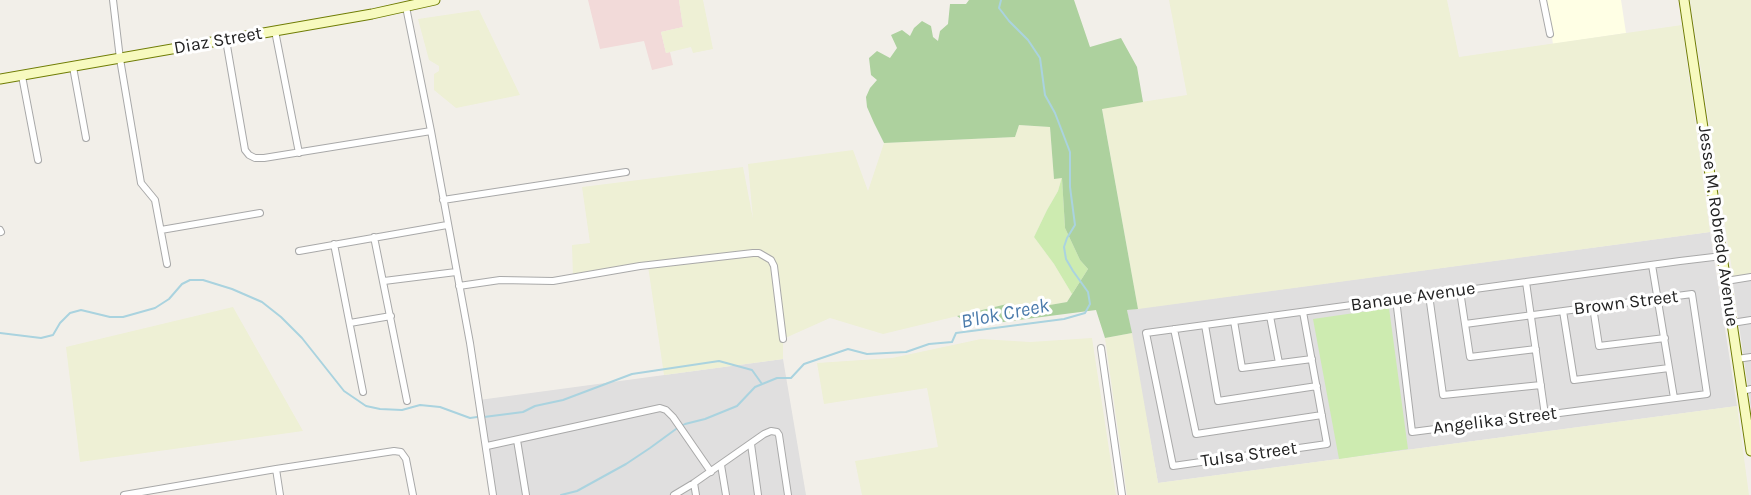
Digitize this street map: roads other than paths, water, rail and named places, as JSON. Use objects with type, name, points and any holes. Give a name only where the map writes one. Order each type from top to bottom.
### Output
[{"type":"main road","name":"Diaz Street","points":[[0,79],[226,40],[435,0]]},
{"type":"main road","name":"Jesse M. Robredo Avenue","points":[[1684,0],[1737,360],[1746,390],[1751,451]]},
{"type":"street","points":[[113,0],[120,59],[141,183],[155,200],[167,264]]},
{"type":"street","points":[[1544,0],[1550,34]]},
{"type":"street","points":[[405,4],[459,286],[487,446],[493,495]]},
{"type":"street","points":[[275,31],[298,153]]},
{"type":"street","points":[[226,40],[245,150],[255,158],[431,131]]},
{"type":"street","points":[[73,67],[86,138]]},
{"type":"street","points":[[22,76],[38,160]]},
{"type":"street","points":[[443,200],[626,172]]},
{"type":"street","points":[[161,230],[260,213]]},
{"type":"street","points":[[299,251],[447,225]]},
{"type":"street","points":[[374,237],[407,401]]},
{"type":"street","points":[[334,244],[363,392]]},
{"type":"street","points":[[459,286],[500,280],[553,281],[753,252],[771,260],[774,266],[783,339]]},
{"type":"street","name":"Banaue Avenue","points":[[1146,333],[1722,256]]},
{"type":"street","points":[[1652,265],[1674,398]]},
{"type":"street","points":[[384,281],[456,272]]},
{"type":"street","points":[[1726,281],[1751,277]]},
{"type":"street","points":[[1526,282],[1545,415]]},
{"type":"street","points":[[1460,291],[1470,357],[1536,349]]},
{"type":"street","name":"Brown Street","points":[[1465,324],[1692,294],[1707,394]]},
{"type":"street","points":[[1429,295],[1443,395],[1541,385]]},
{"type":"street","name":"Angelika Street","points":[[1396,299],[1412,432],[1707,394]]},
{"type":"street","points":[[1593,307],[1599,346],[1665,338]]},
{"type":"street","points":[[1563,311],[1574,380],[1669,368]]},
{"type":"street","name":"Tulsa Street","points":[[1146,333],[1173,466],[1327,444],[1303,312]]},
{"type":"street","points":[[350,323],[391,316]]},
{"type":"street","points":[[1270,316],[1279,363]]},
{"type":"street","points":[[1732,323],[1751,320]]},
{"type":"street","points":[[1234,321],[1242,368],[1312,359]]},
{"type":"street","points":[[1205,325],[1218,401],[1317,386]]},
{"type":"street","points":[[1174,329],[1196,434],[1322,416]]},
{"type":"street","points":[[1101,348],[1122,495]]},
{"type":"street","points":[[1737,360],[1751,357]]},
{"type":"street","points":[[487,446],[654,408],[663,408],[670,413],[711,472]]},
{"type":"street","points":[[674,495],[771,431],[779,435],[788,495]]},
{"type":"street","points":[[517,440],[526,495]]},
{"type":"street","points":[[751,444],[758,495]]},
{"type":"street","points":[[124,495],[398,451],[404,454],[406,459],[413,495]]},
{"type":"street","points":[[721,465],[726,495]]},
{"type":"street","points":[[276,469],[280,495]]},
{"type":"street","points":[[694,483],[696,495]]},
{"type":"waterway","name":"B'lok Creek","points":[[561,495],[577,491],[626,464],[685,424],[705,419],[737,406],[755,387],[777,378],[791,378],[804,364],[848,349],[867,354],[906,352],[929,344],[952,342],[956,333],[1064,319],[1085,313],[1090,304],[1088,292],[1066,259],[1064,247],[1075,225],[1070,187],[1070,152],[1055,113],[1045,95],[1040,58],[1028,40],[999,8],[1001,0]]},
{"type":"waterway","points":[[0,333],[41,338],[53,335],[70,313],[81,310],[110,317],[123,317],[155,308],[169,299],[182,284],[190,280],[203,280],[262,302],[302,338],[344,391],[366,406],[402,410],[420,405],[440,407],[470,418],[477,417]]},
{"type":"waterway","points":[[484,417],[523,412],[535,406],[563,400],[632,374],[719,361],[752,370],[762,384]]}]
